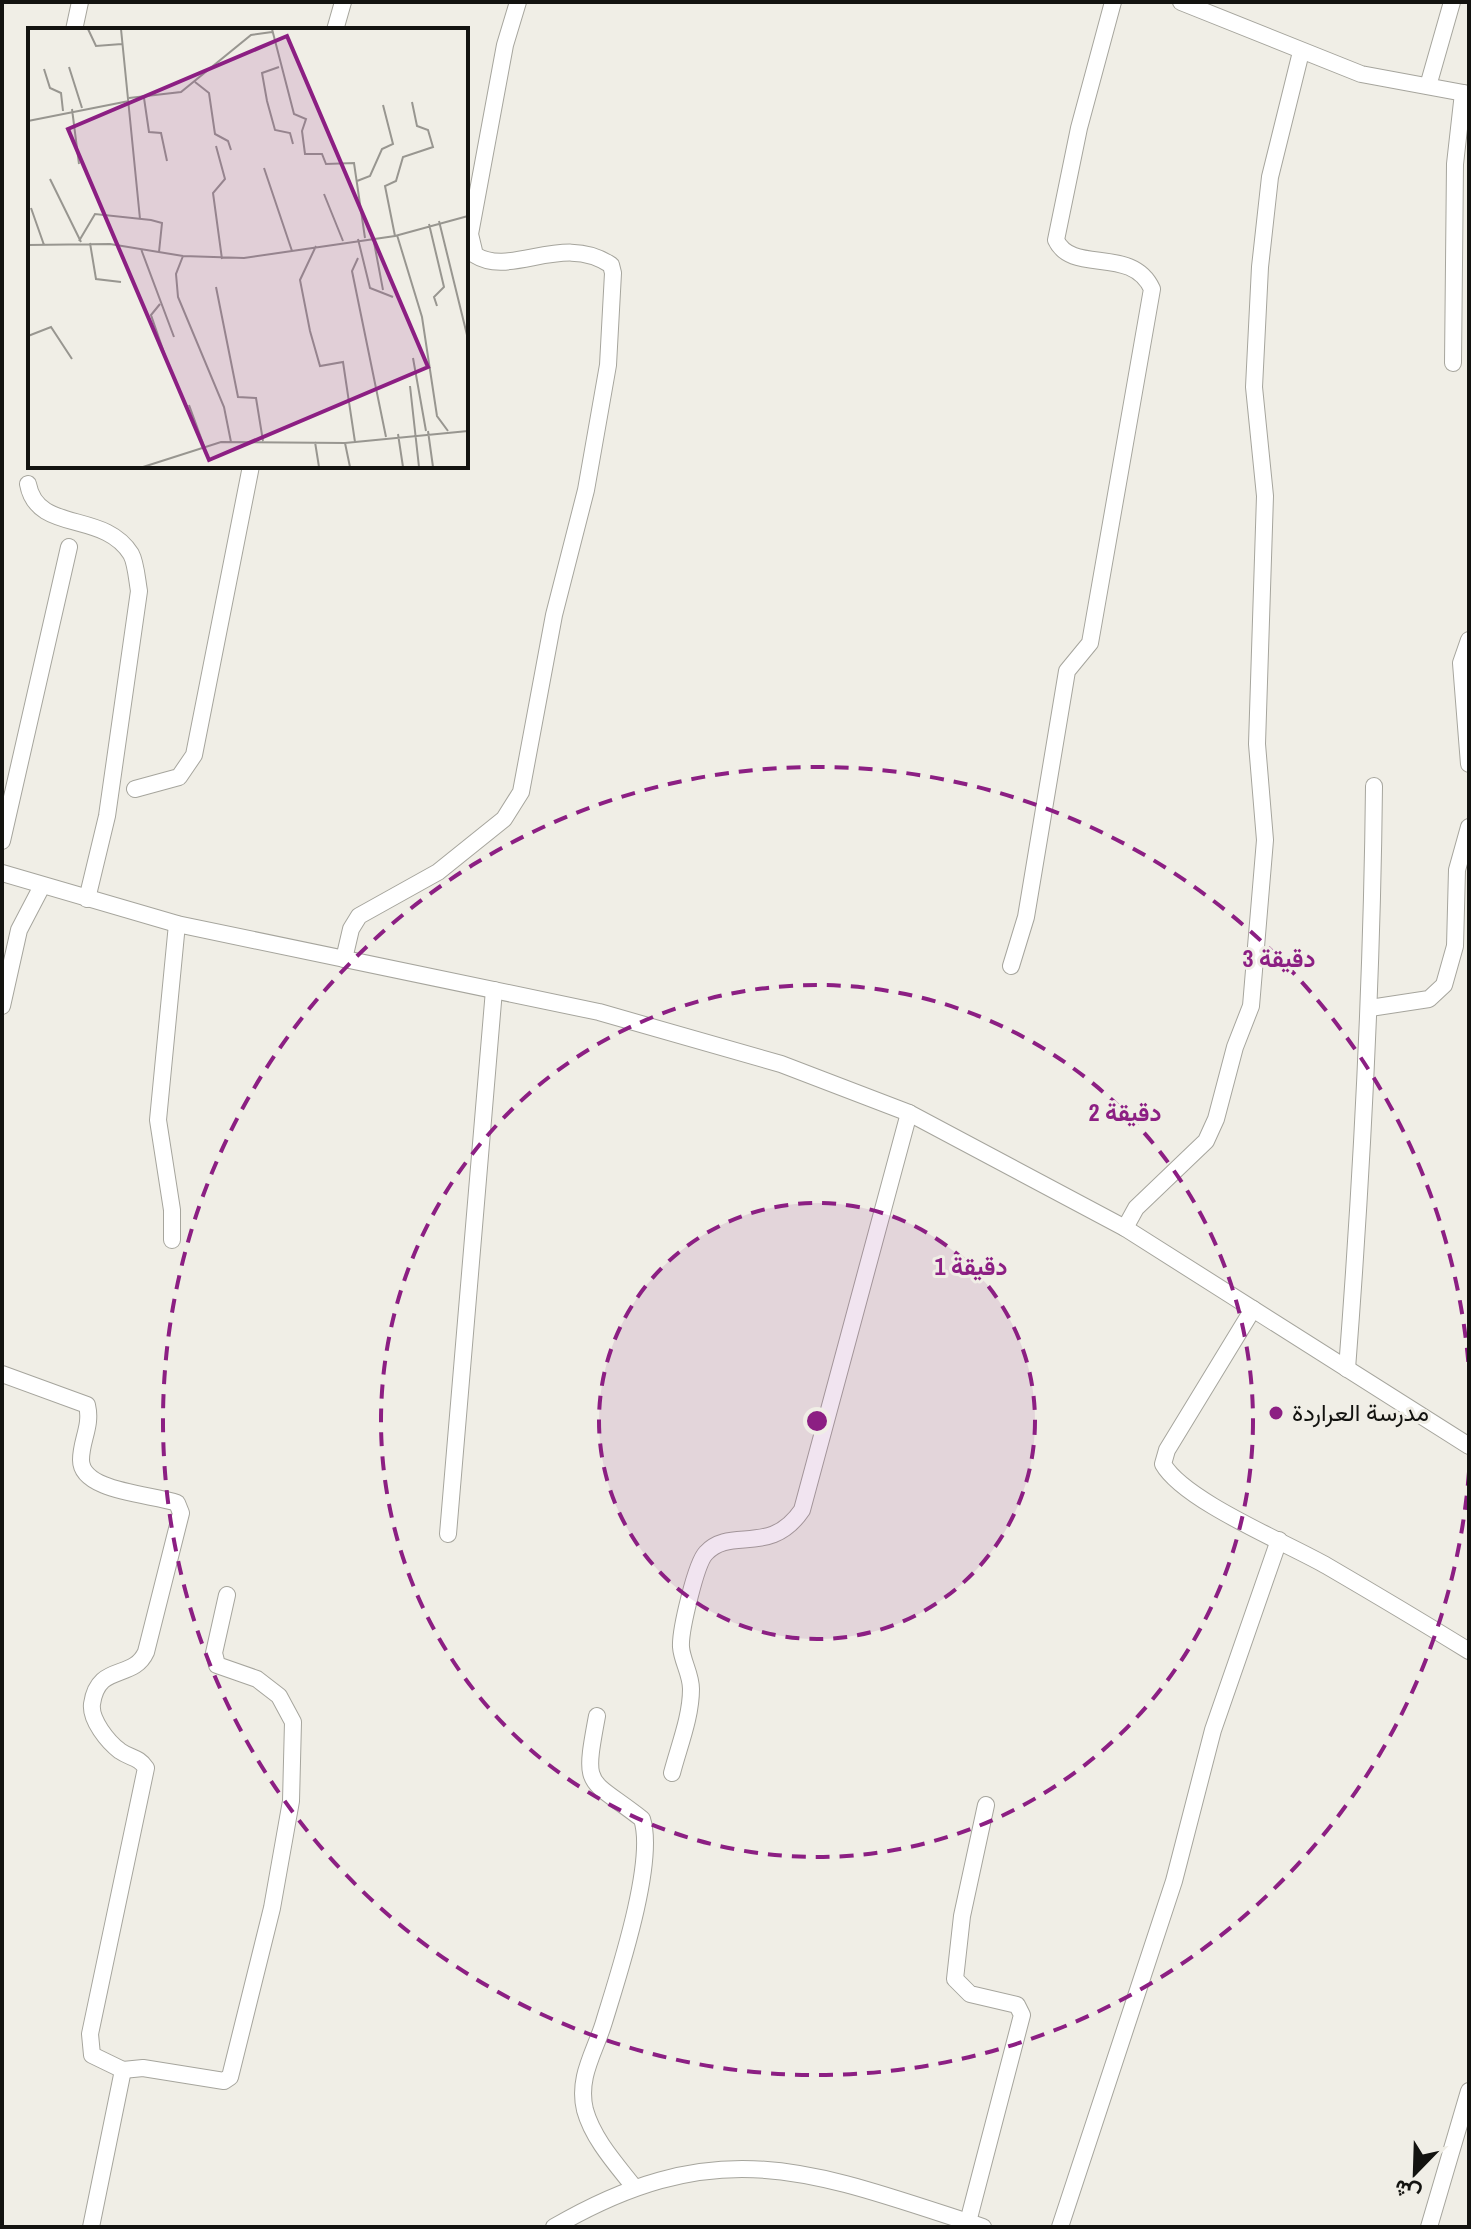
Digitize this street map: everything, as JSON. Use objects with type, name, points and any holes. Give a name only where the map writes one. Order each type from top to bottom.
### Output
[{"type":"street","points":[[74,28],[80,2]]},
{"type":"street","points":[[336,28],[343,2]]},
{"type":"street","points":[[344,959],[351,929],[359,916],[438,872],[504,819],[521,792],[554,615],[583,504],[608,365],[611,265],[577,251],[492,262],[475,255],[471,247],[470,234],[505,45],[518,2]]},
{"type":"street","points":[[1011,966],[1026,917],[1067,671],[1090,643],[1152,289],[1147,277],[1131,266],[1080,257],[1066,252],[1056,240],[1079,128],[1113,2]]},
{"type":"street","points":[[1181,2],[1361,74],[1466,94],[1455,164],[1453,363]]},
{"type":"street","points":[[1428,86],[1452,2]]},
{"type":"street","points":[[1125,1228],[1136,1208],[1206,1141],[1251,1006],[1265,840],[1257,744],[1265,496],[1254,387],[1260,267],[1270,177],[1301,52]]},
{"type":"street","points":[[135,789],[179,777],[188,769],[194,755],[251,468]]},
{"type":"street","points":[[28,484],[31,500],[45,512],[111,531],[132,555],[139,591],[107,816],[87,899]]},
{"type":"street","points":[[2,841],[69,547]]},
{"type":"street","points":[[1469,640],[1461,663],[1469,764]]},
{"type":"street","points":[[1347,1369],[1370,1008],[1374,786]]},
{"type":"street","points":[[1370,1008],[1429,999],[1444,985],[1455,946],[1457,870],[1469,827]]},
{"type":"street","points":[[2,873],[177,924],[599,1012],[781,1064],[909,1113],[1125,1228],[1469,1446]]},
{"type":"street","points":[[2,1006],[19,930],[42,886]]},
{"type":"street","points":[[172,1240],[172,1210],[158,1120],[177,924]]},
{"type":"street","points":[[448,1534],[494,990]]},
{"type":"street","points":[[672,1773],[690,1705],[691,1685],[681,1647],[699,1561],[709,1549],[768,1538],[789,1528],[802,1510],[909,1113]]},
{"type":"street","points":[[1253,1309],[1167,1450],[1163,1464],[1170,1475],[1184,1486],[1469,1651]]},
{"type":"street","points":[[2,1374],[87,1405],[90,1424],[81,1461],[84,1473],[94,1484],[161,1497],[177,1503],[181,1513],[146,1652],[134,1668],[105,1677],[94,1692],[92,1710],[98,1726],[120,1751],[141,1760],[146,1768],[90,2034],[92,2055],[123,2070],[143,2068],[224,2081],[230,2077],[272,1908],[291,1801],[293,1722],[279,1696],[257,1679],[217,1665],[214,1653],[227,1595]]},
{"type":"street","points":[[1060,2227],[1174,1881],[1213,1730],[1279,1540]]},
{"type":"street","points":[[597,1716],[590,1774],[596,1788],[642,1819],[646,1844],[636,1909],[604,2025],[587,2065],[583,2092],[586,2111],[602,2145],[634,2187]]},
{"type":"street","points":[[554,2227],[634,2187],[703,2169],[743,2166],[827,2179],[976,2225],[1022,2015],[1017,2005],[970,1994],[955,1979],[962,1916],[986,1805]]},
{"type":"street","points":[[91,2227],[123,2070]]},
{"type":"street","points":[[1429,2227],[1469,2091]]},
{"type":"place","name":"مدرسة العراردة","points":[[1276,1413]]}]
